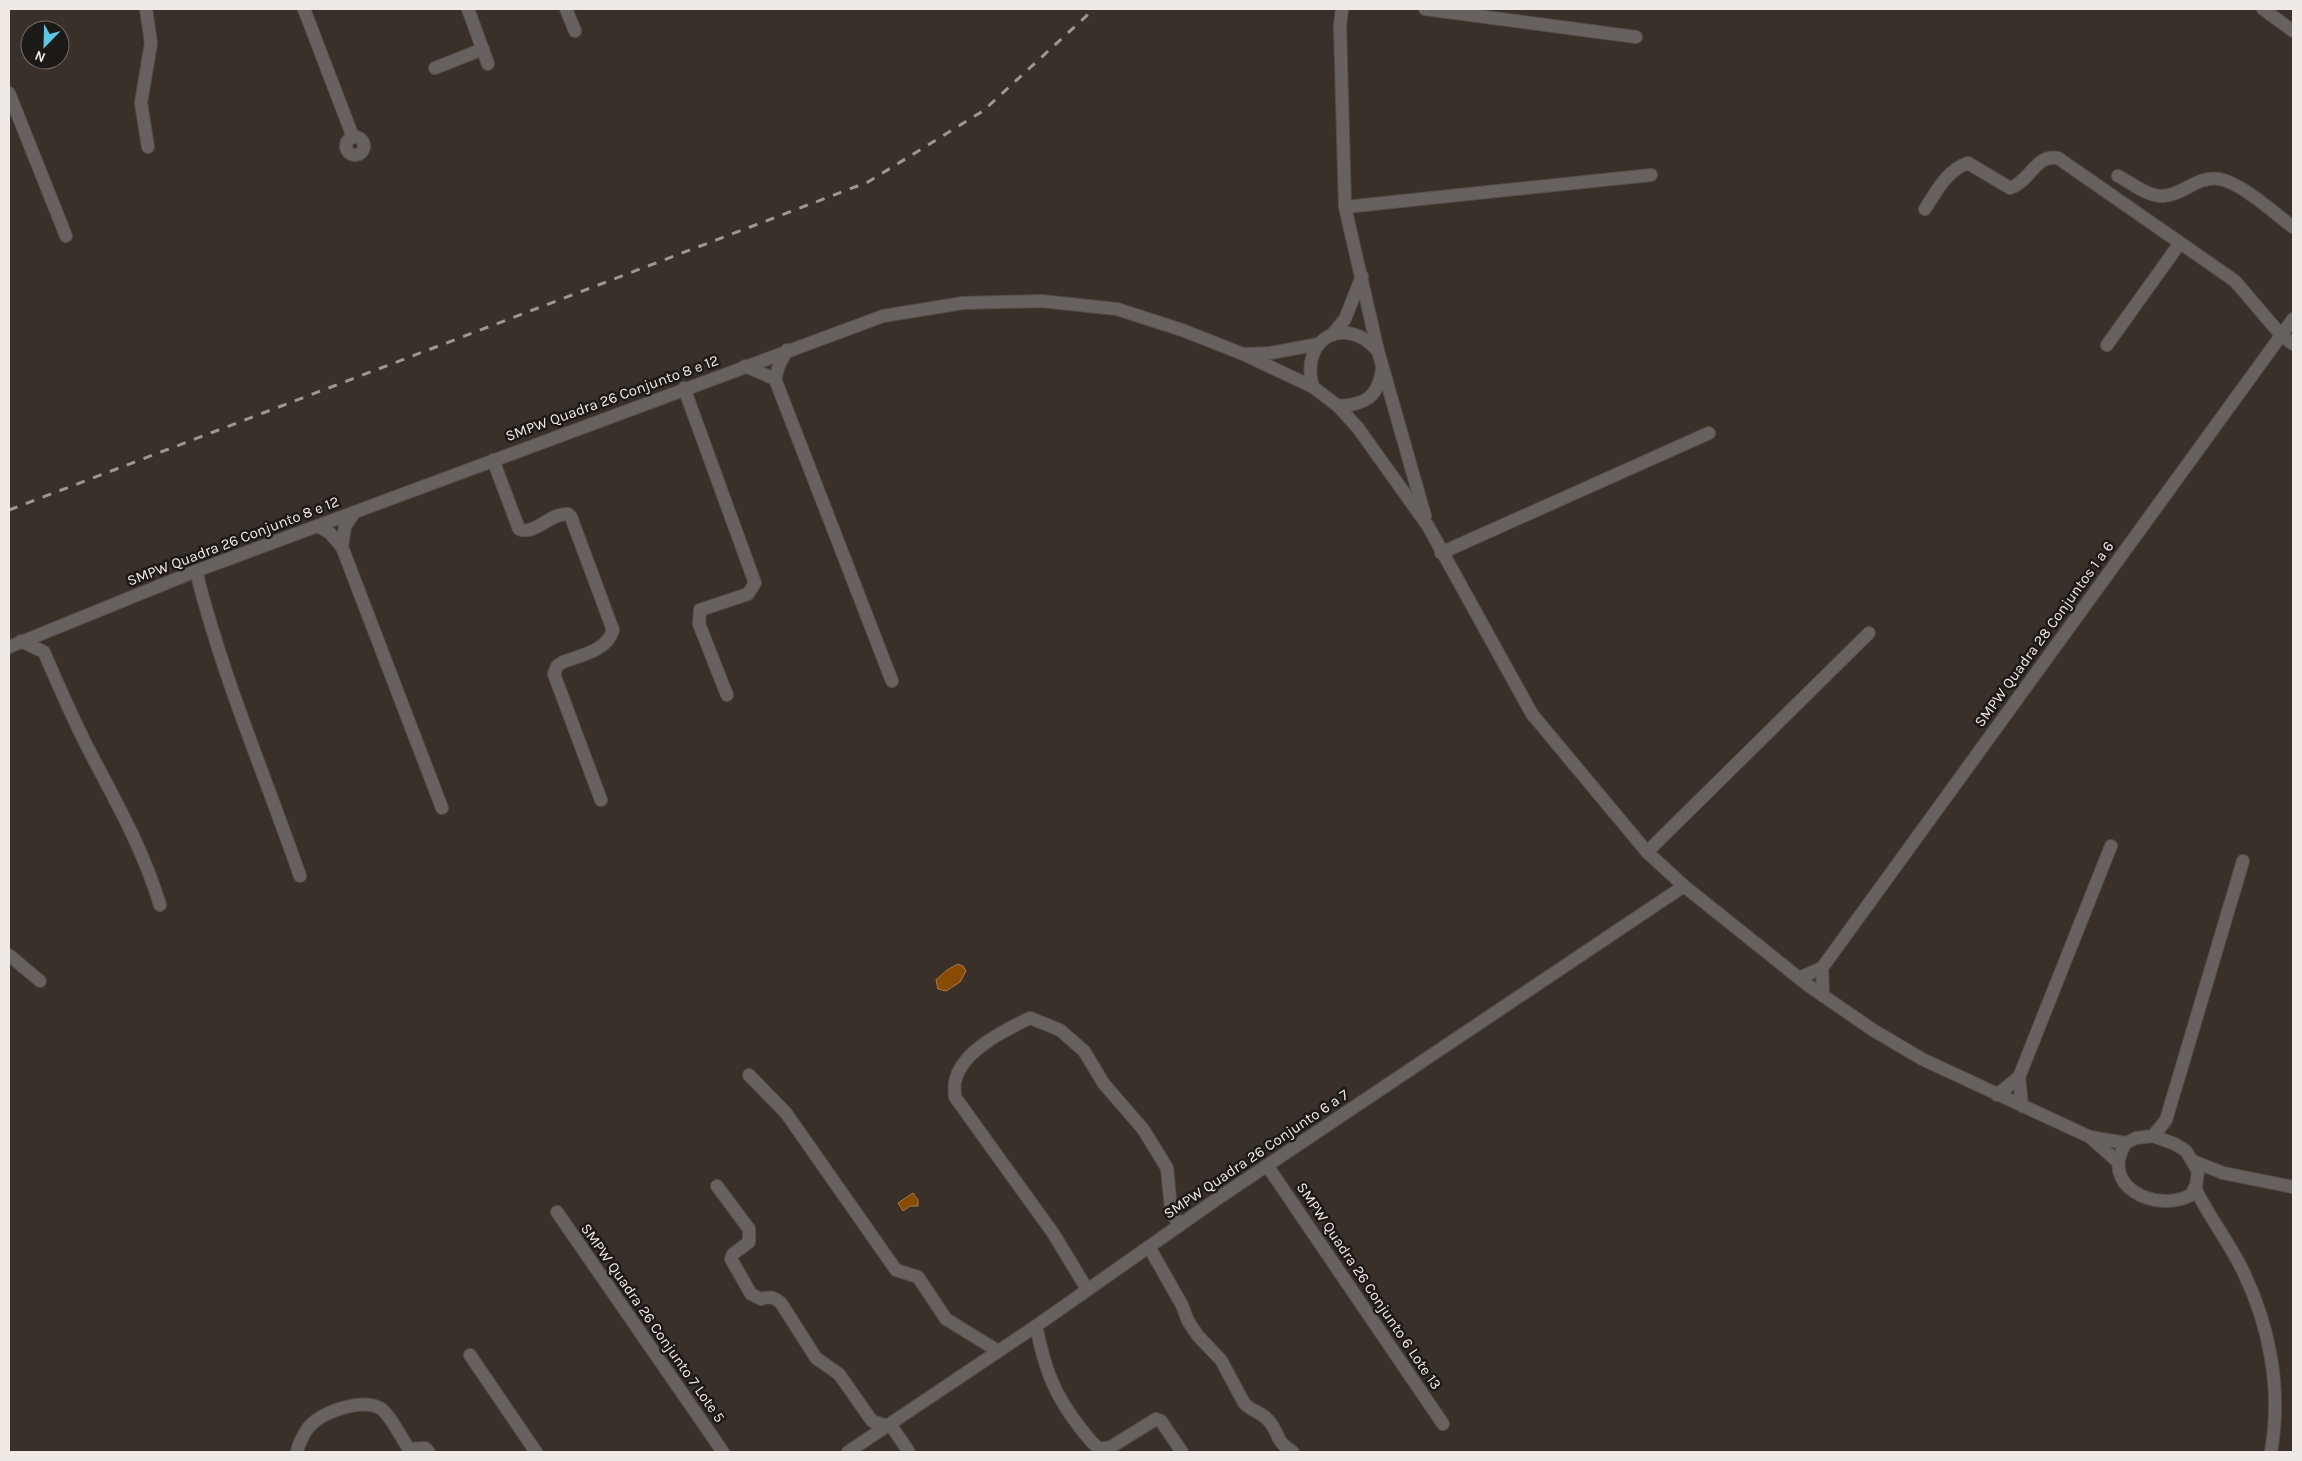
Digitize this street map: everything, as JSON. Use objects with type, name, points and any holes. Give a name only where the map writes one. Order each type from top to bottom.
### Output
[{"type":"street","points":[[146,9],[151,43],[141,103],[148,148]]},
{"type":"street","points":[[304,9],[353,137]]},
{"type":"street","points":[[468,9],[488,64]]},
{"type":"street","points":[[566,9],[575,31]]},
{"type":"street","points":[[1342,9],[1340,26],[1345,207],[1378,351],[1428,526]]},
{"type":"street","points":[[1425,9],[1636,37]]},
{"type":"street","points":[[2263,9],[2293,31]]},
{"type":"street","points":[[435,68],[483,49]]},
{"type":"street","points":[[9,93],[66,236]]},
{"type":"street","points":[[1924,209],[1958,166],[1968,163],[2005,187],[2010,188],[2023,179],[2041,160],[2049,156],[2058,158],[2241,286],[2281,335],[2293,344]]},
{"type":"street","points":[[1345,207],[1651,175]]},
{"type":"street","points":[[2118,176],[2154,195],[2163,196],[2207,178],[2220,179],[2240,188],[2293,227]]},
{"type":"street","points":[[2107,345],[2180,243]]},
{"type":"street","points":[[1362,276],[1345,319],[1332,335],[1319,344],[1311,357],[1309,372],[1313,387],[1338,406],[1369,442],[1428,526],[1532,714],[1647,852],[1684,886],[1799,978],[1873,1030],[1914,1054],[1997,1095],[2090,1137],[2126,1143]]},
{"type":"street","name":"SMPW Quadra 26 Conjunto 8 e 12","points":[[9,648],[21,641],[196,571],[684,388],[883,316],[963,303],[1041,301],[1117,309],[1182,330],[1243,354],[1313,387]]},
{"type":"street","name":"SMPW Quadra 28 Conjuntos 1 a 6","points":[[1822,968],[2293,319]]},
{"type":"street","points":[[1332,335],[1344,332],[1358,334],[1369,341],[1378,351]]},
{"type":"street","name":"SMPW Quadra 26 Conjunto 8 e 12","points":[[1243,354],[1270,353],[1319,344]]},
{"type":"street","points":[[787,350],[779,364],[775,379],[892,681]]},
{"type":"street","points":[[744,366],[775,379]]},
{"type":"street","points":[[1338,406],[1355,405],[1370,398],[1380,384],[1383,367]]},
{"type":"street","points":[[684,388],[755,583],[748,594],[700,610],[699,624],[727,695]]},
{"type":"street","points":[[1442,553],[1710,433]]},
{"type":"street","points":[[494,460],[519,529],[529,530],[562,513],[568,514],[571,517],[613,630],[610,640],[604,646],[563,662],[558,666],[554,674],[601,800]]},
{"type":"street","points":[[342,547],[345,526],[354,513]]},
{"type":"street","points":[[318,526],[330,533],[342,547],[442,808]]},
{"type":"street","points":[[196,571],[230,688],[264,773],[300,876]]},
{"type":"street","points":[[44,652],[53,629]]},
{"type":"street","points":[[1647,852],[1869,633]]},
{"type":"street","points":[[21,641],[44,652],[79,730],[127,820],[149,870],[160,905]]},
{"type":"street","points":[[2022,1106],[2019,1077],[2111,846]]},
{"type":"street","points":[[2153,1136],[2166,1120],[2243,860]]},
{"type":"street","name":"SMPW Quadra 26 Conjunto 6 a 7","points":[[848,1452],[1036,1326],[1179,1226],[1684,886]]},
{"type":"street","points":[[9,955],[40,981]]},
{"type":"street","points":[[1799,978],[1822,968],[1823,996]]},
{"type":"street","points":[[1087,1289],[1053,1233],[955,1097],[954,1082],[961,1065],[996,1034],[1030,1018],[1060,1030],[1084,1051],[1104,1084],[1143,1129],[1164,1160],[1168,1168],[1171,1209],[1179,1226]]},
{"type":"street","points":[[749,1075],[786,1113],[896,1270],[918,1277],[946,1319],[998,1351]]},
{"type":"street","points":[[1997,1095],[2019,1077]]},
{"type":"street","points":[[2166,1120],[2170,1141]]},
{"type":"street","points":[[2153,1136],[2170,1141],[2186,1151],[2198,1171],[2196,1184],[2191,1195],[2169,1203],[2136,1193],[2122,1180],[2118,1162],[2119,1154],[2126,1143],[2136,1138],[2153,1136]]},
{"type":"street","points":[[2090,1137],[2118,1162]]},
{"type":"street","points":[[2193,1161],[2223,1173],[2293,1187]]},
{"type":"street","name":"SMPW Quadra 26 Conjunto 6 Lote 13","points":[[1268,1167],[1443,1424]]},
{"type":"street","points":[[2196,1184],[2223,1173]]},
{"type":"street","points":[[2196,1184],[2209,1216],[2242,1270],[2266,1333],[2275,1387],[2275,1430],[2271,1452]]},
{"type":"street","points":[[717,1186],[749,1229],[749,1242],[733,1254],[731,1259],[751,1294],[761,1299],[768,1296],[775,1298],[780,1303],[816,1358],[839,1374],[872,1421],[871,1437]]},
{"type":"street","points":[[2181,1200],[2209,1216]]},
{"type":"street","name":"SMPW Quadra 26 Conjunto 7 Lote 5","points":[[557,1212],[723,1452]]},
{"type":"street","points":[[1149,1247],[1182,1305],[1188,1322],[1198,1336],[1221,1360],[1244,1403],[1249,1409],[1267,1419],[1278,1441],[1293,1452]]},
{"type":"street","points":[[1036,1326],[1048,1376],[1074,1420],[1094,1445],[1100,1449],[1110,1447],[1156,1419],[1161,1421],[1182,1452]]},
{"type":"street","points":[[470,1355],[536,1452]]},
{"type":"street","points":[[297,1452],[309,1426],[348,1406],[358,1404],[370,1404],[382,1409],[409,1449],[425,1448],[429,1452]]},
{"type":"street","points":[[872,1421],[889,1425],[909,1452]]},
{"type":"shaded area","points":[[958,964],[963,966],[966,971],[960,982],[946,991],[938,989],[936,980],[947,970]]},
{"type":"shaded area","points":[[913,1193],[918,1200],[918,1206],[910,1206],[903,1211],[898,1203]]},
{"type":"railway","points":[[9,510],[868,182],[983,111],[1094,9]]}]
